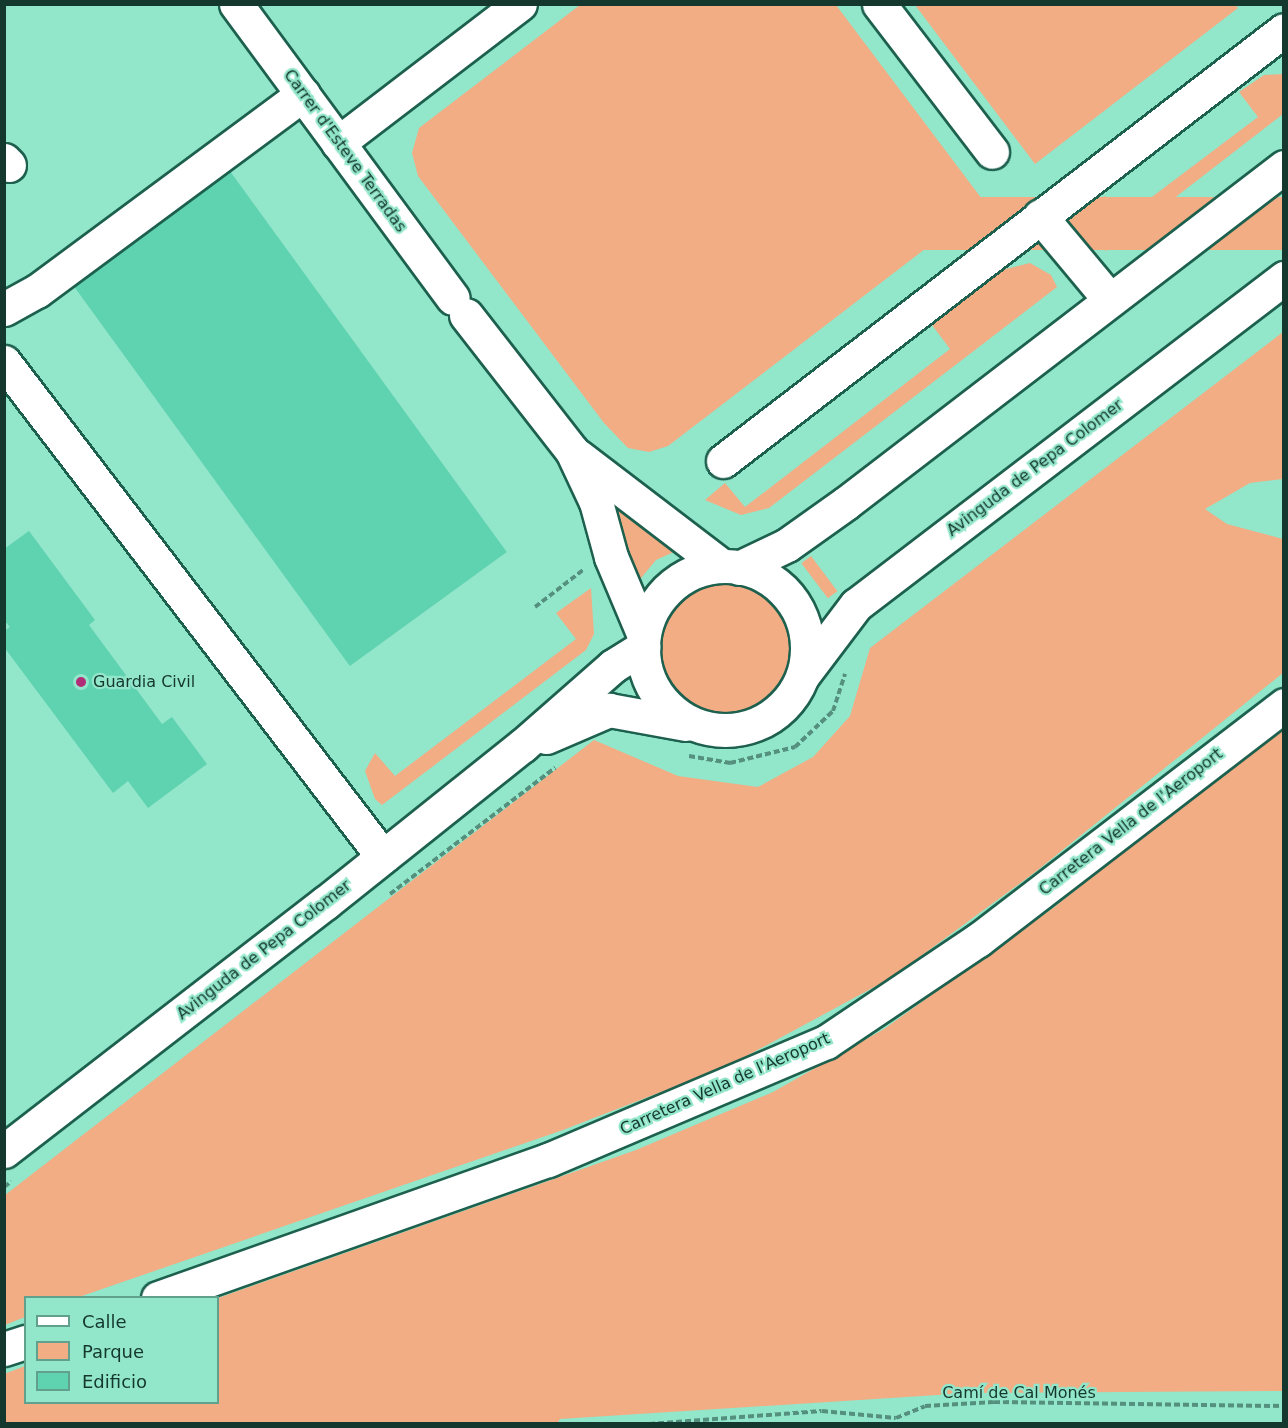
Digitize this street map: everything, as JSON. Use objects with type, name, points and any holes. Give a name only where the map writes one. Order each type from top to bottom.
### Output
[{"type":"street","name":"Carrer d'Esteve Terradas","points":[[236,4],[459,307],[572,451],[596,502],[611,557],[643,640]]},
{"type":"street","points":[[338,143],[520,4]]},
{"type":"street","points":[[879,4],[992,152]]},
{"type":"street","points":[[723,461],[1284,30]]},
{"type":"street","points":[[4,309],[37,291],[303,94]]},
{"type":"street","points":[[730,567],[769,578],[790,597],[807,639],[803,675],[784,706],[768,719],[750,727],[713,731],[692,724],[668,709],[652,688],[643,640],[662,594],[694,571],[730,567],[787,545],[846,503],[1284,167]]},
{"type":"street","points":[[1040,216],[1110,300]]},
{"type":"street","name":"Avinguda de Pepa Colomer","points":[[803,675],[856,605],[1284,278]]},
{"type":"street","points":[[4,362],[383,857]]},
{"type":"street","name":"Carrer d'Esteve Terradas","points":[[572,451],[730,567]]},
{"type":"street","name":"Avinguda de Pepa Colomer","points":[[4,1151],[383,857],[522,746],[643,640]]},
{"type":"street","name":"Carretera Vella de l'Aeroport","points":[[164,1296],[548,1160],[826,1042],[978,940],[1284,705]]},
{"type":"street","name":"Avinguda de Pepa Colomer","points":[[522,746],[609,710],[713,731]]},
{"type":"street","points":[[4,1349],[24,1343]]},
{"type":"path","name":"Camí de Cal Monés","points":[[649,1424],[822,1411],[896,1418],[925,1406],[994,1402],[1284,1406]]},
{"type":"path","points":[[896,1418],[896,1424]]},
{"type":"green space","points":[[580,5],[836,5],[985,203],[668,446],[649,452],[628,448],[604,423],[418,176],[412,153],[419,128]]},
{"type":"green space","points":[[915,5],[1235,5],[1238,8],[1035,164]]},
{"type":"green space","points":[[1283,74],[1283,114],[1106,251],[1101,247],[1090,225],[1093,207],[1100,199],[1105,196],[1124,218],[1258,117],[1239,92],[1264,75]]},
{"type":"green space","points":[[722,197],[1283,197],[1283,250],[722,250]]},
{"type":"green space","points":[[1030,263],[1051,275],[1057,287],[769,508],[741,515],[705,500],[725,483],[745,507],[950,349],[932,325],[1002,270]]},
{"type":"green space","points":[[1283,332],[1283,479],[1250,483],[1205,509],[1227,524],[1283,539],[1283,673],[1034,873],[891,978],[728,1066],[563,1130],[82,1296],[24,1296],[24,1317],[5,1325],[5,1195],[594,740],[678,776],[758,787],[813,757],[850,716],[870,648]]},
{"type":"green space","points":[[603,494],[685,547],[656,560],[632,589]]},
{"type":"green space","points":[[811,556],[837,591],[828,598],[801,563]]},
{"type":"green space","points":[[726,584],[751,589],[772,603],[786,624],[791,649],[786,674],[772,695],[751,709],[726,714],[701,709],[680,695],[666,674],[661,649],[666,624],[680,603],[701,589]]},
{"type":"green space","points":[[591,588],[594,634],[586,650],[382,805],[375,799],[365,771],[375,753],[395,776],[576,639],[556,613]]},
{"type":"green space","points":[[1283,724],[1283,1391],[969,1393],[560,1419],[557,1424],[5,1424],[4,1374],[24,1366],[24,1404],[219,1404],[219,1298],[636,1150],[773,1092],[884,1029],[1053,908]]},
{"type":"building","points":[[227,167],[507,552],[350,666],[70,281]]},
{"type":"building","name":"Guardia Civil","points":[[29,531],[95,620],[89,625],[162,724],[172,717],[207,764],[148,808],[128,781],[113,793],[4,647],[4,631],[10,627],[4,620],[4,549]]},
{"type":"place","name":"Guardia Civil","points":[[81,682]]}]
